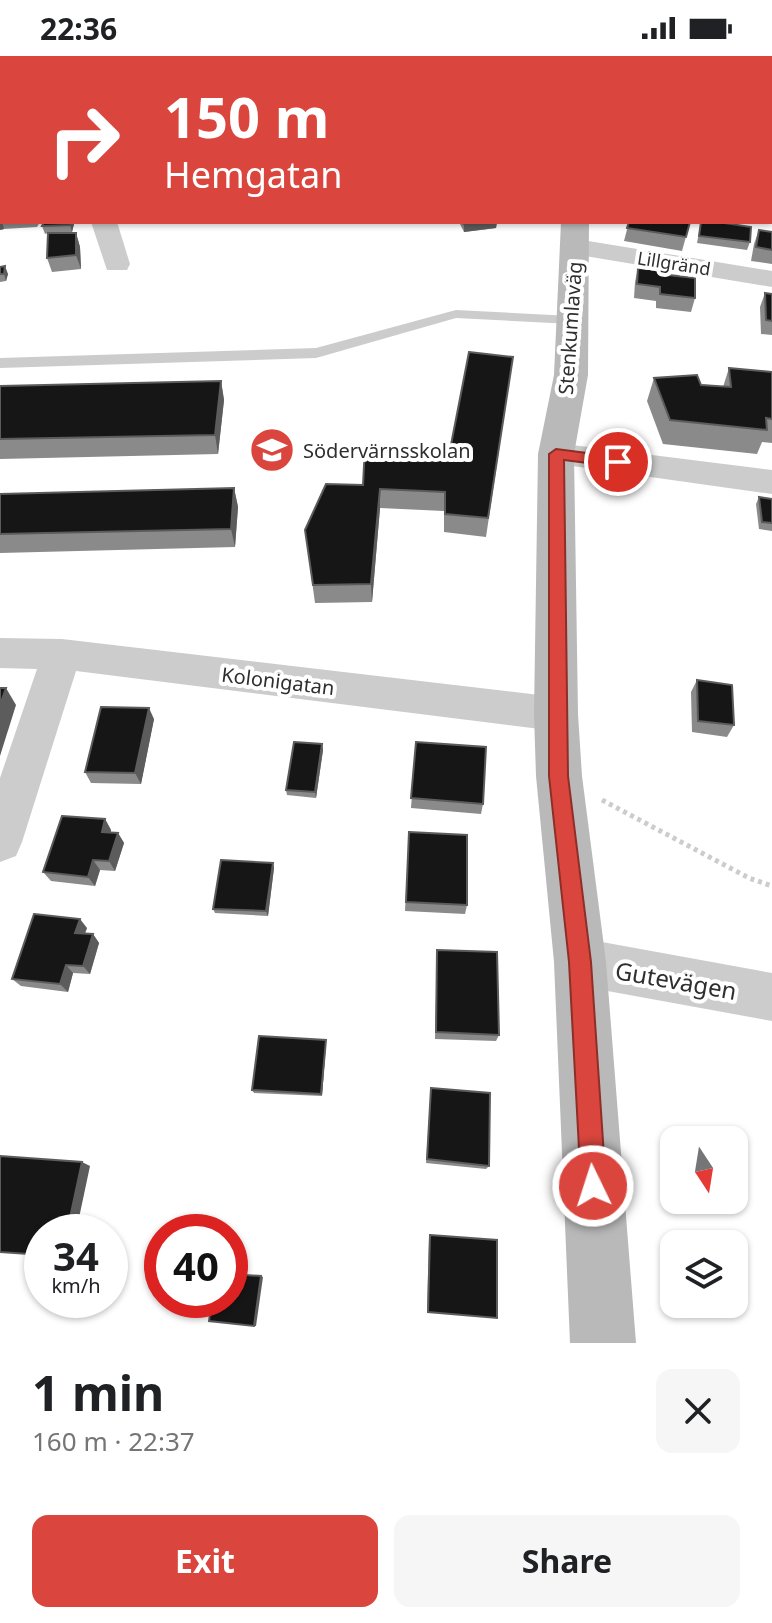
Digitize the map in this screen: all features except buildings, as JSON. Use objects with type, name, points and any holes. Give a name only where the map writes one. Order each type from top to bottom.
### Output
[{"type":"street","points":[[105,224],[117,264]]},
{"type":"street","name":"Lillgränd","points":[[575,234],[772,279]]},
{"type":"street","name":"Stenkumlaväg","points":[[575,234],[571,375],[556,454],[556,714],[559,776],[580,962],[603,1343]]},
{"type":"street","points":[[556,454],[772,482]]},
{"type":"street","name":"Kolonigatan","points":[[0,653],[62,654],[556,714]]},
{"type":"street","points":[[0,842],[62,654]]},
{"type":"street","name":"Gutevägen","points":[[580,962],[772,997]]},
{"type":"lane","points":[[0,363],[316,353],[456,314],[571,320]]},
{"type":"path","points":[[559,776],[749,878],[772,886]]},
{"type":"place","name":"Södervärnsskolan","points":[[272,450]]},
{"type":"route","points":[[593,1186],[580,962],[559,776],[556,714],[556,454],[618,462]]}]
